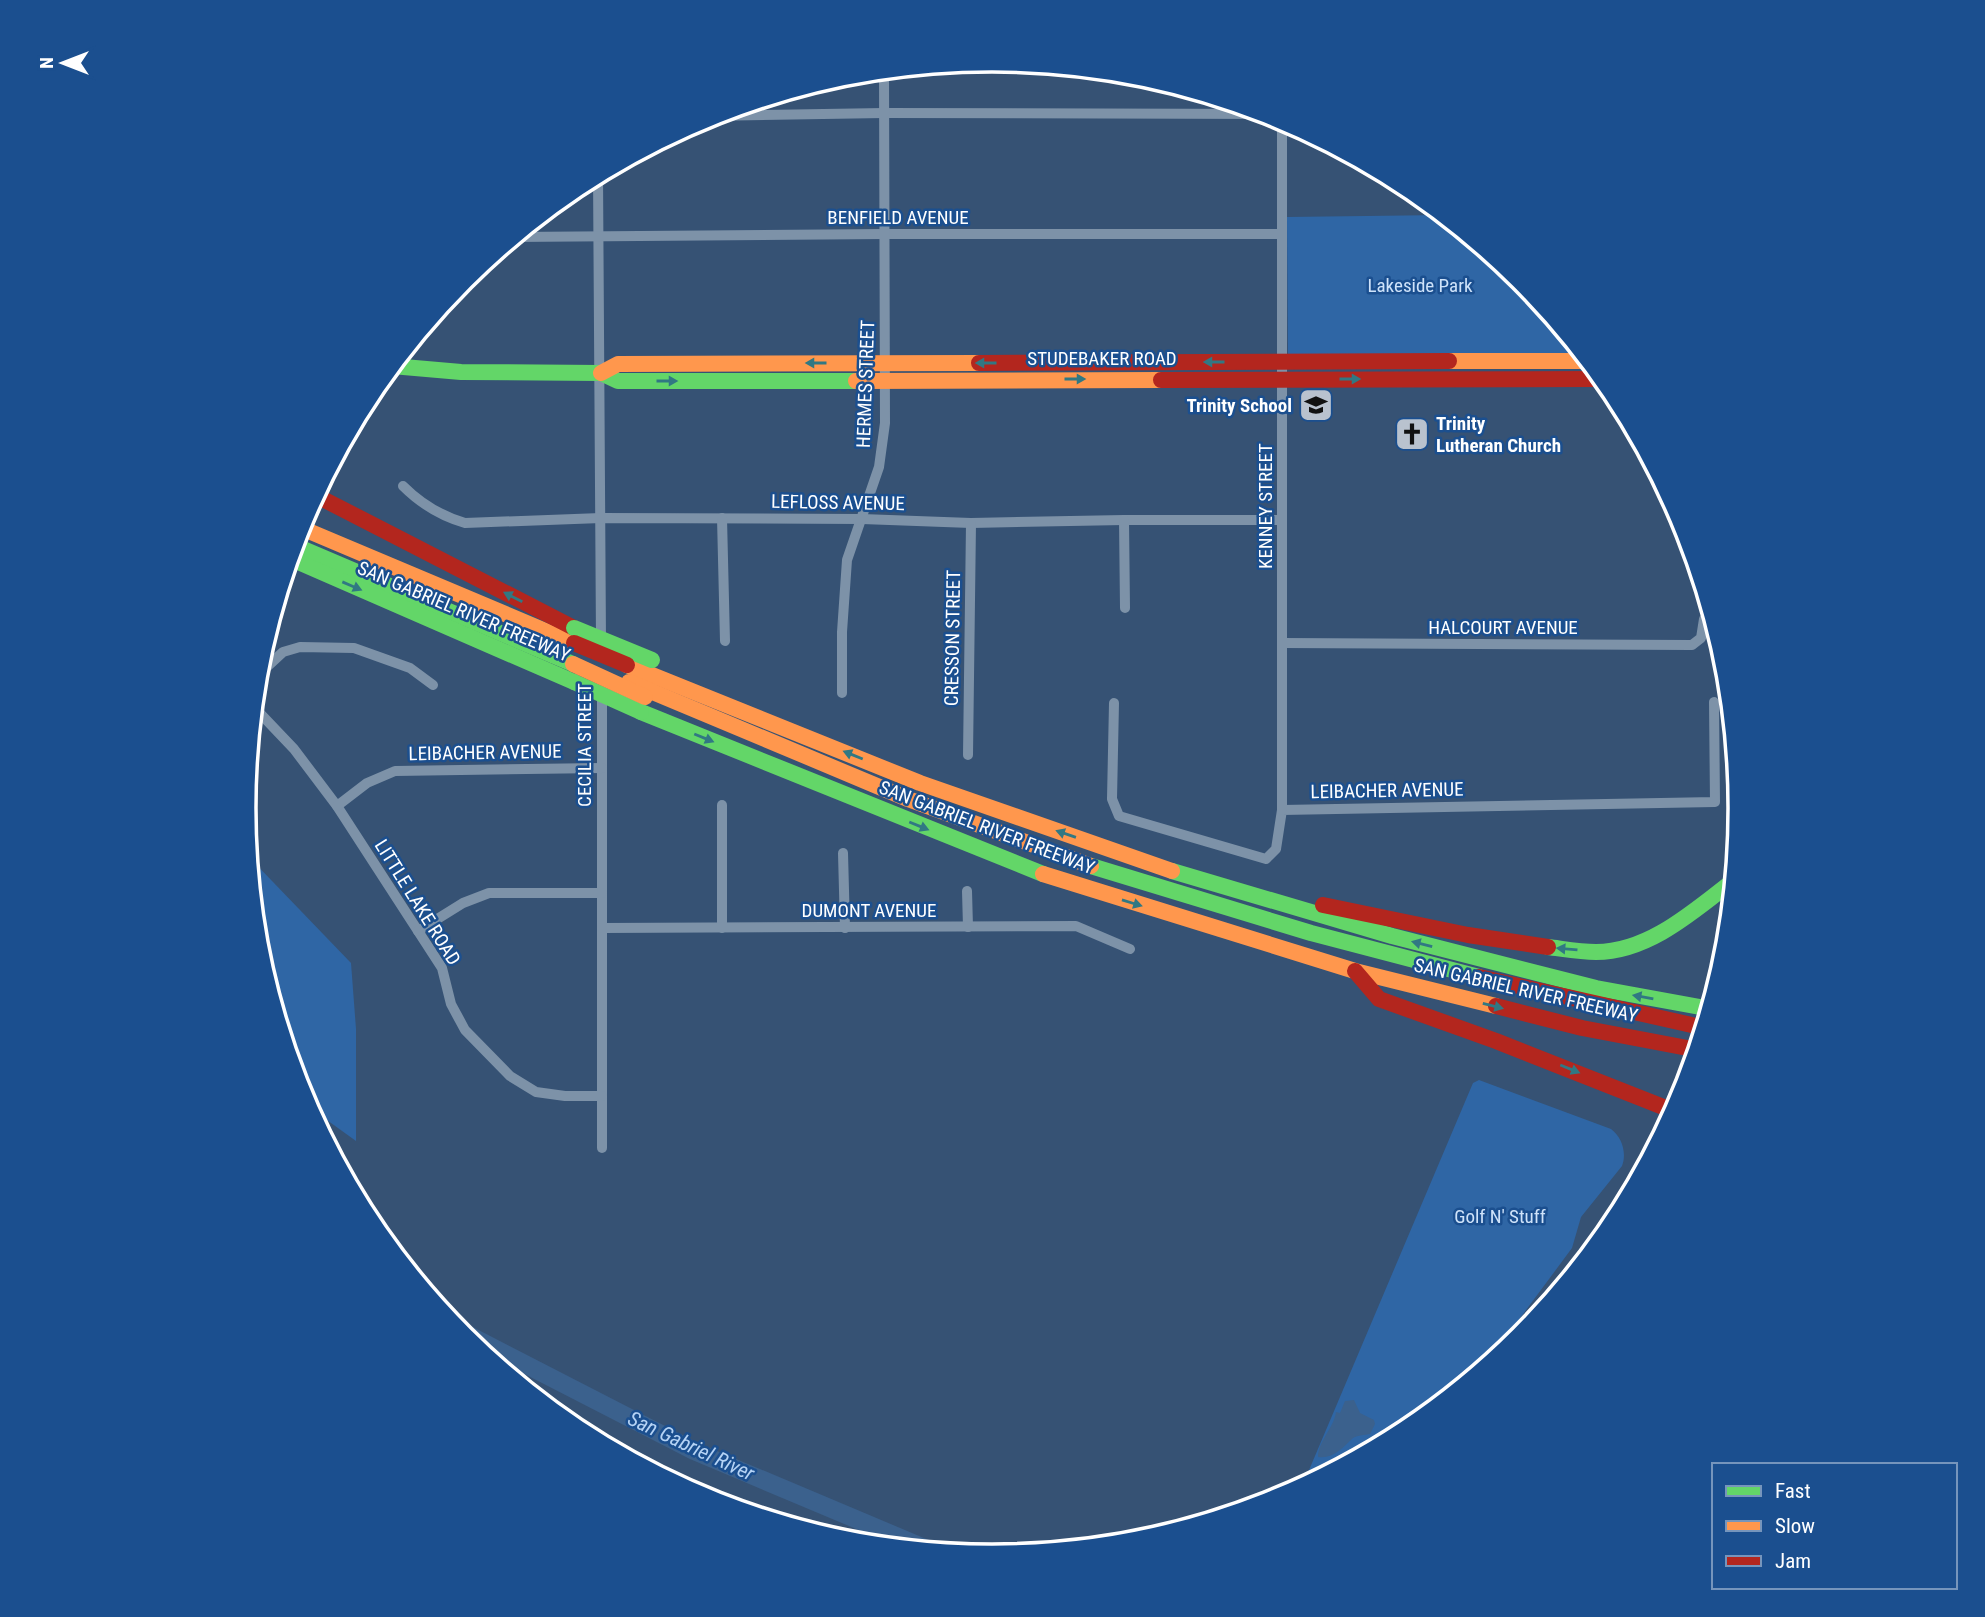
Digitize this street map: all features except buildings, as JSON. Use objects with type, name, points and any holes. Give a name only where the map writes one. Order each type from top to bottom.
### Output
[{"type":"main road","name":"STUDEBAKER ROAD","points":[[601,373],[618,364],[1578,361]]},
{"type":"main road","name":"STUDEBAKER ROAD","points":[[403,367],[461,372],[601,373],[618,381],[1591,379]]},
{"type":"main road","points":[[324,500],[573,648],[643,704],[945,822],[1175,901],[1317,943],[1474,985],[1694,1033]]},
{"type":"main road","name":"SAN GABRIEL RIVER FREEWAY","points":[[310,532],[627,673],[788,729],[920,783],[1200,881],[1392,936],[1584,985],[1701,1007]]},
{"type":"main road","points":[[304,549],[573,648],[652,660],[788,729]]},
{"type":"main road","name":"SAN GABRIEL RIVER FREEWAY","points":[[299,562],[574,682],[643,704],[1022,867],[1355,971],[1582,1028],[1689,1048]]},
{"type":"main road","points":[[627,673],[869,784],[1079,862],[1245,915],[1398,959],[1575,1002],[1696,1026]]},
{"type":"main road","points":[[1200,881],[1468,935],[1548,947],[1598,951],[1627,947],[1652,938],[1725,887]]},
{"type":"main road","points":[[1355,971],[1379,999],[1496,1041],[1665,1108]]},
{"type":"street","name":"HERMES STREET","points":[[842,693],[842,632],[847,560],[879,467],[885,423],[884,80]]},
{"type":"street","points":[[744,115],[1237,114]]},
{"type":"street","name":"KENNEY STREET","points":[[1282,132],[1282,810]]},
{"type":"street","name":"CECILIA STREET","points":[[598,186],[602,1148]]},
{"type":"street","name":"BENFIELD AVENUE","points":[[529,237],[1282,234]]},
{"type":"street","name":"LEFLOSS AVENUE","points":[[403,486],[418,500],[449,518],[465,523],[601,518],[862,519],[971,523],[1282,520]]},
{"type":"street","points":[[722,518],[725,641]]},
{"type":"street","points":[[1124,520],[1125,608]]},
{"type":"street","name":"CRESSON STREET","points":[[968,755],[971,523]]},
{"type":"street","name":"HALCOURT AVENUE","points":[[1282,643],[1692,645],[1701,638],[1704,619]]},
{"type":"street","points":[[270,664],[283,652],[300,647],[354,648],[410,668],[433,685]]},
{"type":"street","name":"LEIBACHER AVENUE","points":[[1282,810],[1715,802],[1714,702]]},
{"type":"street","points":[[1114,703],[1112,799],[1119,816],[1266,859],[1276,849],[1282,810]]},
{"type":"street","name":"LITTLE LAKE ROAD","points":[[262,715],[294,749],[337,806],[442,968],[452,1004],[465,1030],[510,1076],[536,1092],[565,1096],[602,1096]]},
{"type":"street","name":"LEIBACHER AVENUE","points":[[337,806],[367,783],[395,771],[602,768]]},
{"type":"street","points":[[722,805],[723,928]]},
{"type":"street","points":[[844,853],[845,928]]},
{"type":"street","points":[[967,891],[968,927]]},
{"type":"street","points":[[418,931],[463,903],[489,893],[602,893]]},
{"type":"street","name":"DUMONT AVENUE","points":[[602,929],[1076,926],[1130,949]]},
{"type":"green space","name":"Lakeside Park","points":[[1429,215],[1513,288],[1572,354],[1288,354],[1287,217]]},
{"type":"green space","points":[[258,866],[351,963],[356,1029],[356,1141],[325,1119],[295,1045],[270,952]]},
{"type":"green space","name":"Golf N' Stuff","points":[[1479,1080],[1611,1129],[1622,1146],[1622,1166],[1581,1217],[1572,1248],[1513,1329],[1441,1393],[1402,1421],[1361,1447],[1307,1474],[1473,1083]]},
{"type":"shaded area","points":[[1354,1400],[1360,1413],[1374,1420],[1370,1434],[1353,1438],[1333,1455],[1318,1457],[1336,1412],[1340,1413],[1345,1401]]},
{"type":"waterway","name":"San Gabriel River","points":[[490,1346],[694,1451],[905,1540]]},
{"type":"traffic: fast","points":[[403,367],[461,372],[601,373],[618,381],[856,381]]},
{"type":"traffic: fast","points":[[304,549],[573,664]]},
{"type":"traffic: fast","points":[[299,562],[574,682]]},
{"type":"traffic: fast","points":[[574,628],[652,660]]},
{"type":"traffic: fast","points":[[574,682],[641,712]]},
{"type":"traffic: fast","points":[[641,712],[1043,874]]},
{"type":"traffic: fast","points":[[1091,866],[1311,933],[1479,977]]},
{"type":"traffic: fast","points":[[1172,871],[1392,936],[1596,988],[1701,1007]]},
{"type":"traffic: fast","points":[[1548,947],[1596,952],[1634,945],[1670,927],[1725,887]]},
{"type":"traffic: slow","points":[[1449,361],[1578,361]]},
{"type":"traffic: slow","points":[[601,373],[618,364],[979,363]]},
{"type":"traffic: slow","points":[[856,381],[1161,380]]},
{"type":"traffic: slow","points":[[310,532],[574,643]]},
{"type":"traffic: slow","points":[[573,664],[645,697]]},
{"type":"traffic: slow","points":[[627,665],[920,783],[1172,871]]},
{"type":"traffic: slow","points":[[629,682],[908,799],[1091,866]]},
{"type":"traffic: slow","points":[[1043,874],[1355,971],[1496,1006]]},
{"type":"traffic: jam","points":[[979,363],[1449,361]]},
{"type":"traffic: jam","points":[[1161,380],[1591,379]]},
{"type":"traffic: jam","points":[[324,500],[574,628]]},
{"type":"traffic: jam","points":[[574,643],[627,665]]},
{"type":"traffic: jam","points":[[1323,905],[1468,935],[1548,947]]},
{"type":"traffic: jam","points":[[1355,971],[1379,999],[1496,1041],[1665,1108]]},
{"type":"traffic: jam","points":[[1479,977],[1696,1026]]},
{"type":"traffic: jam","points":[[1496,1006],[1582,1028],[1689,1048]]},
{"type":"place","name":"Trinity School","points":[[1316,405]]},
{"type":"place","name":"Trinity Lutheran Church","points":[[1412,434]]}]
